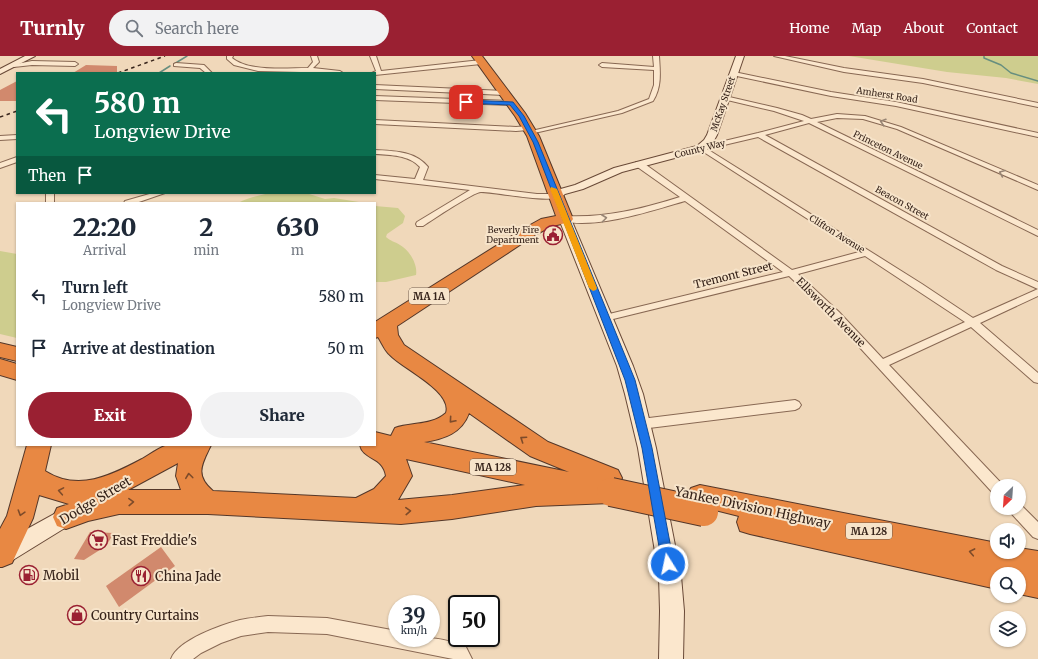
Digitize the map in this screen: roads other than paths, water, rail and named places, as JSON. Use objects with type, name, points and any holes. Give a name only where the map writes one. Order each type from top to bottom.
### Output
[{"type":"highway","points":[[479,59],[512,103],[529,130],[565,220]]},
{"type":"highway","name":"MA 1A","points":[[529,232],[556,196]]},
{"type":"highway","name":"MA 1A","points":[[378,329],[529,232],[547,222],[565,220]]},
{"type":"highway","points":[[378,329],[397,350],[539,449],[610,485]]},
{"type":"highway","points":[[0,350],[16,354]]},
{"type":"highway","points":[[0,365],[16,368]]},
{"type":"highway","points":[[0,365],[16,372]]},
{"type":"highway","points":[[403,436],[431,433],[441,430],[452,422],[458,412],[459,405],[455,396],[448,387]]},
{"type":"highway","name":"Yankee Division Highway","points":[[376,430],[610,485]]},
{"type":"highway","name":"Yankee Division Highway","points":[[376,442],[610,485],[702,504],[1038,565]]},
{"type":"highway","points":[[1,555],[20,518],[32,476],[34,463],[40,446]]},
{"type":"highway","name":"Dodge Street","points":[[138,474],[185,446]]},
{"type":"highway","points":[[198,446],[190,462],[188,479],[195,492],[208,502]]},
{"type":"highway","points":[[355,509],[366,506],[388,494],[399,476],[395,461],[387,454],[372,446]]},
{"type":"highway","points":[[32,476],[41,484],[50,489],[73,493],[103,489],[138,474]]},
{"type":"highway","points":[[66,517],[87,509],[119,502],[208,502],[355,509],[385,512],[417,511],[610,485]]},
{"type":"highway","name":"Yankee Division Highway","points":[[702,504],[990,573]]},
{"type":"highway","points":[[1026,581],[1038,584]]},
{"type":"main road","points":[[0,72],[31,56]]},
{"type":"main road","name":"McKay Street","points":[[701,148],[710,140],[740,56]]},
{"type":"main road","name":"County Way","points":[[556,196],[574,194],[593,181],[613,172],[701,148]]},
{"type":"main road","points":[[565,220],[630,380],[649,456],[670,576],[672,611],[671,659]]},
{"type":"main road","name":"Dodge Street","points":[[1,555],[138,474]]},
{"type":"street","points":[[230,56],[229,58],[236,64],[243,66],[276,70],[309,70],[330,72]]},
{"type":"street","points":[[309,70],[316,62],[314,56]]},
{"type":"street","points":[[373,56],[377,73],[479,59]]},
{"type":"street","points":[[376,122],[529,130],[620,112],[648,102],[654,97],[657,69],[656,56]]},
{"type":"street","points":[[778,56],[844,70],[923,81],[1038,105]]},
{"type":"street","points":[[14,65],[32,63],[75,64]]},
{"type":"street","points":[[176,65],[202,66],[209,72]]},
{"type":"street","points":[[602,65],[657,69]]},
{"type":"street","name":"Amherst Road","points":[[734,74],[831,94],[918,108],[1038,135]]},
{"type":"street","points":[[376,87],[504,93]]},
{"type":"street","points":[[376,98],[512,103]]},
{"type":"street","name":"Princeton Avenue","points":[[725,98],[791,113],[810,121],[1038,233]]},
{"type":"street","name":"County Way","points":[[701,148],[810,121],[849,115],[885,123],[1038,188]]},
{"type":"street","name":"Beacon Street","points":[[758,135],[999,268],[1038,286]]},
{"type":"street","points":[[0,138],[16,137]]},
{"type":"street","name":"Clifton Avenue","points":[[701,148],[972,322],[1038,379]]},
{"type":"street","points":[[376,152],[398,154],[421,162],[424,167],[418,182]]},
{"type":"street","points":[[0,166],[16,158]]},
{"type":"street","name":"Ellsworth Avenue","points":[[639,164],[798,278],[882,364],[990,480]]},
{"type":"street","points":[[376,177],[537,196],[556,196]]},
{"type":"street","points":[[420,224],[478,189]]},
{"type":"street","points":[[131,202],[158,194]]},
{"type":"street","points":[[565,220],[580,221],[622,216],[686,198]]},
{"type":"street","name":"Tremont Street","points":[[605,318],[866,253]]},
{"type":"street","points":[[882,364],[1038,292]]},
{"type":"street","points":[[641,424],[795,404]]},
{"type":"street","points":[[1022,515],[1038,532]]},
{"type":"street","points":[[179,659],[195,647],[218,636],[242,628],[268,624],[327,626],[445,648],[460,653],[464,659]]},
{"type":"waterway","points":[[174,64],[187,56]]},
{"type":"waterway","points":[[984,56],[984,58],[1001,65],[1011,73],[1038,81]]},
{"type":"waterway","points":[[161,72],[170,66]]},
{"type":"railway","points":[[121,72],[165,56]]},
{"type":"railway","points":[[0,117],[16,111]]},
{"type":"place","name":"Beverly Fire Department","points":[[553,235]]},
{"type":"place","name":"Fast Freddie's","points":[[98,540]]},
{"type":"place","name":"Mobil","points":[[29,575]]},
{"type":"place","name":"China Jade","points":[[141,576]]},
{"type":"place","name":"Country Curtains","points":[[77,615]]}]
